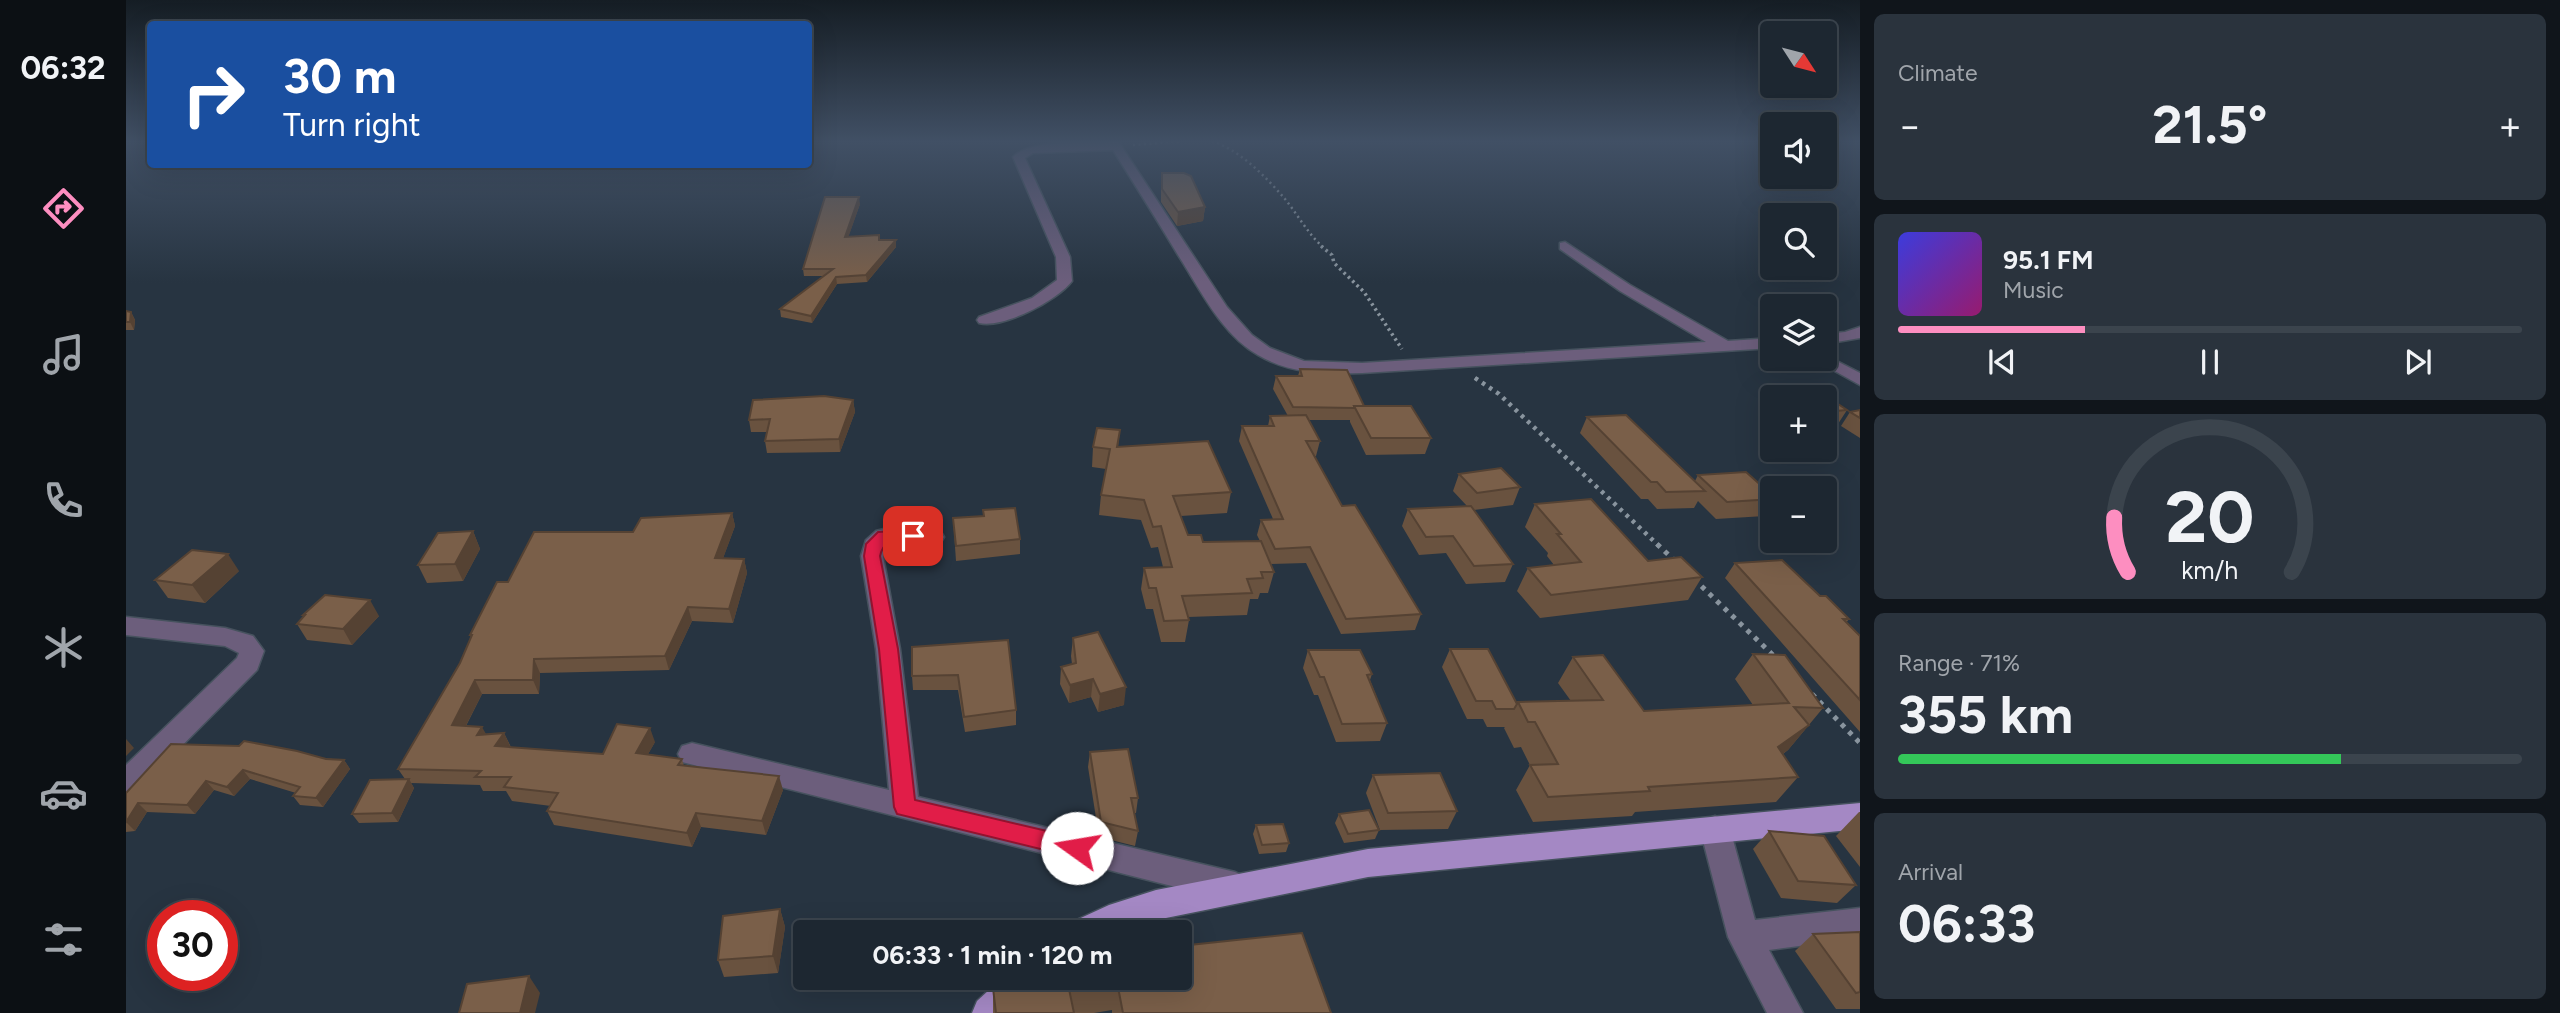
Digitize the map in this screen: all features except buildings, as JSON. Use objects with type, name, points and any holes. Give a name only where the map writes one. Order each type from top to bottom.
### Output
[{"type":"main road","points":[[1109,920],[1156,905],[1368,863],[1860,816]]},
{"type":"main road","points":[[989,1013],[1015,990]]},
{"type":"street","points":[[985,320],[1033,305],[1051,295],[1065,281],[1063,257],[1033,188]]},
{"type":"street","points":[[1143,188],[1221,310],[1246,339],[1264,352],[1282,360],[1320,369],[1760,344]]},
{"type":"street","points":[[1565,246],[1625,288],[1724,345]]},
{"type":"street","points":[[1837,337],[1860,332]]},
{"type":"street","points":[[1837,367],[1860,380]]},
{"type":"street","points":[[905,807],[888,649],[872,556],[874,544],[884,536],[933,537]]},
{"type":"street","points":[[126,626],[225,637],[244,642],[252,651],[248,663],[126,783]]},
{"type":"street","points":[[692,754],[1241,888]]},
{"type":"street","points":[[1715,829],[1744,937],[1786,1013]]},
{"type":"street","points":[[1744,937],[1860,923]]},
{"type":"path","points":[[1275,188],[1317,242],[1332,255],[1334,263],[1364,292],[1412,364]]},
{"type":"path","points":[[1447,361],[1499,394],[1682,567]]},
{"type":"path","points":[[1692,577],[1782,664]]},
{"type":"path","points":[[1812,693],[1860,743]]},
{"type":"route","points":[[913,536],[884,536],[874,544],[872,556],[888,649],[905,807],[1077,848]]}]
